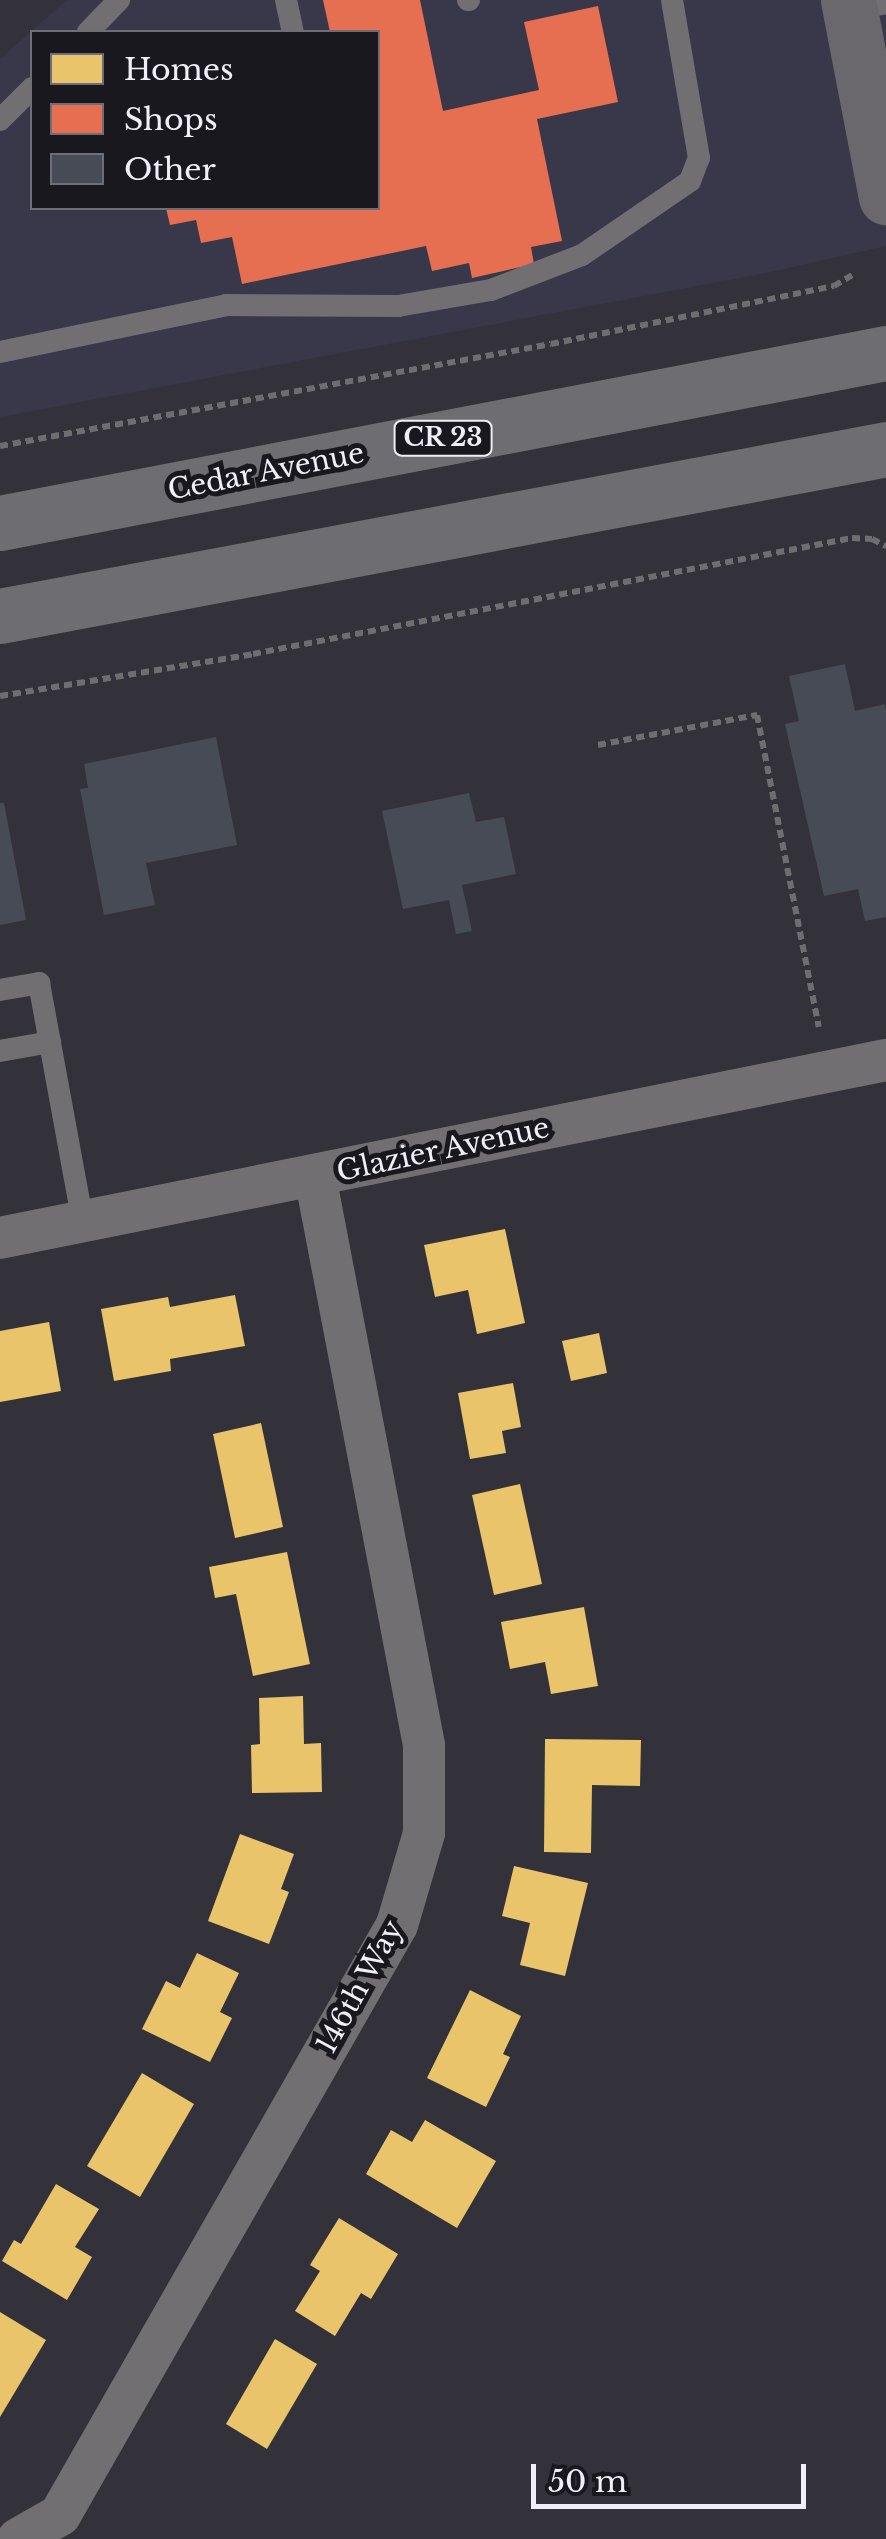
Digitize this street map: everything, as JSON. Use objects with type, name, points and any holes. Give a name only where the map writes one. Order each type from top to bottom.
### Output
[{"type":"highway","name":"Cedar Avenue","points":[[0,523],[886,354]]},
{"type":"highway","points":[[0,616],[886,449]]},
{"type":"street","points":[[861,4],[886,197]]},
{"type":"street","name":"Glazier Avenue","points":[[0,1238],[886,1060]]},
{"type":"street","name":"146th Way","points":[[18,2539],[60,2514],[398,1925],[424,1833],[424,1745],[315,1176]]},
{"type":"lane","points":[[90,30],[119,0]]},
{"type":"lane","points":[[286,0],[293,30]]},
{"type":"lane","points":[[0,352],[226,304],[398,306],[491,290],[582,255],[690,181],[699,158],[672,0]]},
{"type":"lane","points":[[0,120],[30,90]]},
{"type":"lane","points":[[0,990],[39,983],[83,1222]]},
{"type":"lane","points":[[0,1051],[50,1042]]},
{"type":"path","points":[[0,446],[551,344],[834,286],[852,276]]},
{"type":"path","points":[[0,696],[253,654],[852,538],[872,539],[886,546]]},
{"type":"path","points":[[598,746],[758,714],[819,1026]]},
{"type":"shaded area","points":[[67,0],[886,0],[886,246],[761,274],[0,417],[0,59],[30,33],[30,210],[380,210],[380,30],[33,30]]},
{"type":"building: Homes","points":[[505,1229],[525,1323],[477,1334],[468,1290],[435,1297],[424,1245]]},
{"type":"building: Homes","points":[[235,1295],[245,1346],[170,1359],[171,1371],[114,1381],[101,1309],[168,1297],[170,1307]]},
{"type":"building: Homes","points":[[49,1322],[61,1391],[0,1402],[0,1331]]},
{"type":"building: Homes","points":[[599,1333],[607,1373],[571,1381],[562,1341]]},
{"type":"building: Homes","points":[[513,1383],[521,1427],[502,1431],[506,1453],[470,1459],[458,1393]]},
{"type":"building: Homes","points":[[261,1423],[283,1527],[235,1538],[213,1434]]},
{"type":"building: Homes","points":[[520,1484],[542,1584],[494,1595],[472,1495]]},
{"type":"building: Homes","points":[[287,1552],[310,1664],[253,1676],[236,1594],[215,1598],[209,1567]]},
{"type":"building: Homes","points":[[584,1607],[598,1686],[551,1694],[545,1662],[510,1669],[501,1622]]},
{"type":"building: Homes","points":[[303,1696],[304,1744],[321,1743],[322,1792],[252,1793],[251,1745],[260,1744],[259,1698]]},
{"type":"building: Homes","points":[[545,1739],[641,1740],[640,1786],[592,1785],[591,1853],[544,1852]]},
{"type":"building: Homes","points":[[240,1834],[294,1854],[281,1889],[289,1892],[269,1944],[208,1921]]},
{"type":"building: Homes","points":[[514,1866],[588,1883],[565,1976],[520,1965],[530,1923],[502,1916]]},
{"type":"building: Homes","points":[[197,1953],[239,1973],[220,2012],[232,2018],[210,2062],[142,2029],[166,1981],[180,1988]]},
{"type":"building: Homes","points":[[470,1990],[521,2016],[503,2054],[510,2057],[486,2107],[427,2078]]},
{"type":"building: Homes","points":[[142,2073],[194,2104],[140,2197],[87,2166]]},
{"type":"building: Homes","points":[[425,2120],[496,2161],[457,2228],[366,2174],[391,2130],[412,2142]]},
{"type":"building: Homes","points":[[56,2184],[99,2209],[75,2247],[92,2257],[67,2300],[2,2261],[14,2240],[21,2244]]},
{"type":"building: Homes","points":[[339,2218],[398,2254],[371,2299],[361,2293],[335,2336],[295,2311],[320,2271],[310,2265]]},
{"type":"building: Homes","points":[[0,2312],[46,2340],[0,2417]]},
{"type":"building: Homes","points":[[275,2339],[317,2364],[267,2449],[226,2424]]},
{"type":"building: Shops","points":[[323,0],[420,0],[443,111],[539,90],[524,22],[598,6],[618,102],[537,119],[562,241],[531,247],[534,264],[472,278],[469,263],[432,271],[426,246],[242,284],[232,237],[201,243],[196,220],[170,225],[166,210],[380,210],[380,30],[330,30]]},
{"type":"building: Other","points":[[845,664],[855,711],[885,704],[886,711],[886,917],[865,921],[858,889],[824,896],[785,724],[799,721],[789,676]]},
{"type":"building: Other","points":[[216,737],[237,845],[146,863],[155,905],[104,915],[80,789],[88,788],[84,764]]},
{"type":"building: Other","points":[[469,793],[476,822],[504,817],[516,874],[462,885],[472,931],[456,934],[449,900],[403,909],[382,811]]},
{"type":"building: Other","points":[[0,803],[4,803],[26,920],[0,925]]}]
